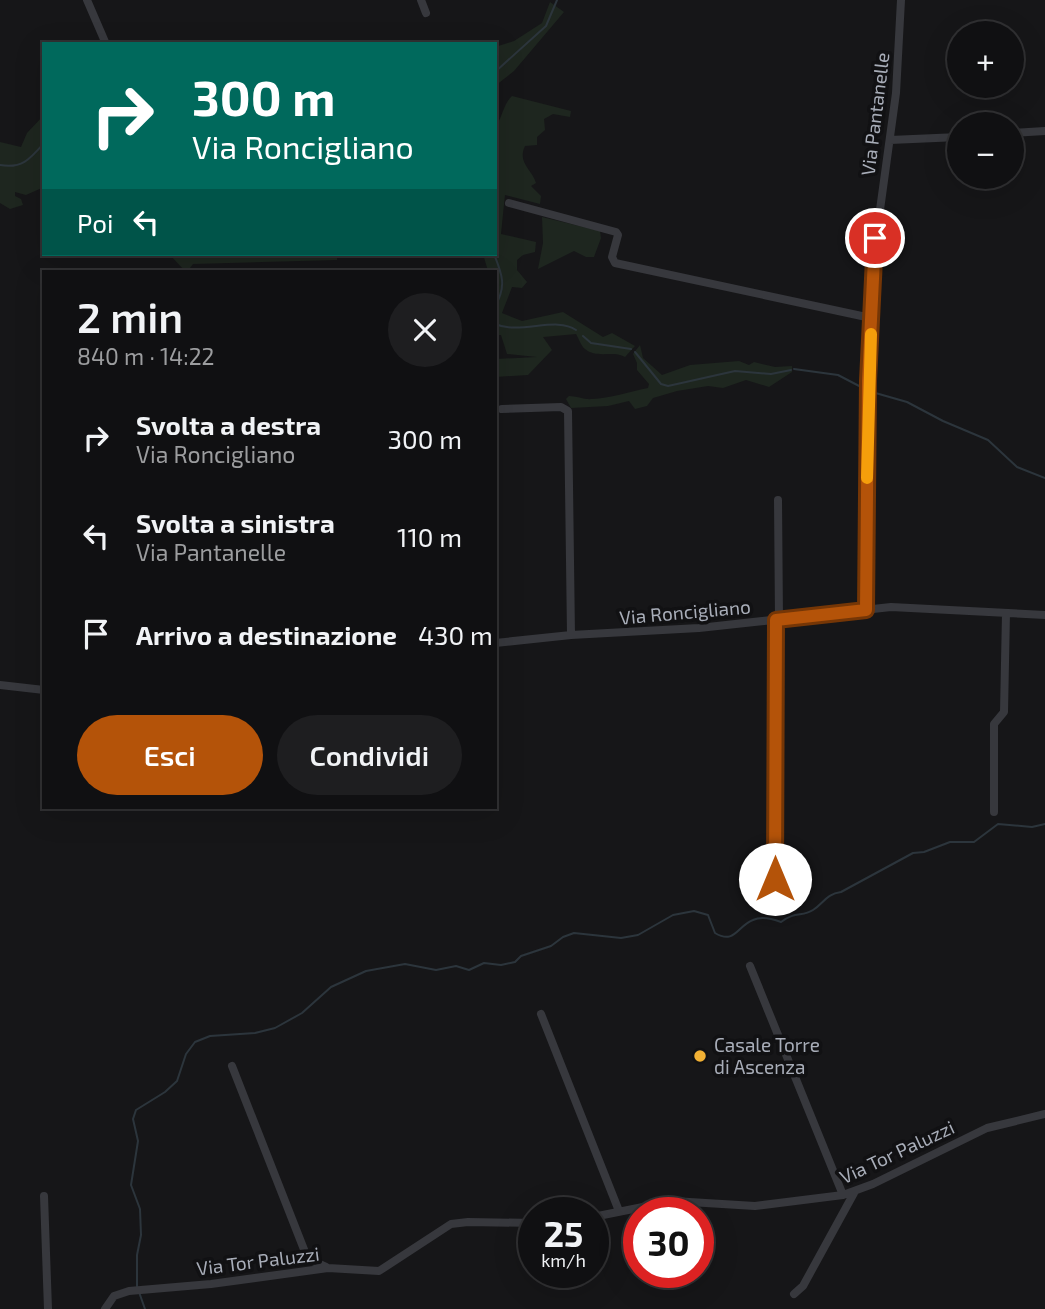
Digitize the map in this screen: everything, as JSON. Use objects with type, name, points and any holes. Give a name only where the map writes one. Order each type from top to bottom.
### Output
[{"type":"street","points":[[87,0],[105,42]]},
{"type":"street","points":[[421,0],[426,13]]},
{"type":"street","name":"Via Pantanelle","points":[[866,610],[867,402],[875,238],[899,58],[901,0]]},
{"type":"street","points":[[1024,132],[1045,131]]},
{"type":"street","points":[[890,140],[947,138]]},
{"type":"street","points":[[509,203],[616,232],[618,235],[612,257],[615,263],[871,318]]},
{"type":"street","points":[[502,409],[561,407],[568,411],[571,635]]},
{"type":"street","points":[[775,879],[778,500]]},
{"type":"street","name":"Via Roncigliano","points":[[497,643],[571,635],[635,633],[905,606],[1045,615]]},
{"type":"street","points":[[994,812],[994,724],[1004,711],[1006,613]]},
{"type":"street","points":[[0,685],[42,690]]},
{"type":"street","points":[[751,966],[844,1195]]},
{"type":"street","points":[[541,1014],[619,1211]]},
{"type":"street","points":[[232,1066],[305,1252],[315,1263],[328,1268]]},
{"type":"street","name":"Via Tor Paluzzi","points":[[609,1213],[680,1200],[755,1206],[854,1193],[987,1128],[1045,1114]]},
{"type":"street","points":[[794,1294],[803,1286],[854,1193]]},
{"type":"street","points":[[44,1196],[48,1309]]},
{"type":"street","name":"Via Tor Paluzzi","points":[[105,1309],[116,1295],[138,1290],[211,1284],[328,1268],[370,1272],[383,1270],[435,1232],[456,1223],[518,1223]]},
{"type":"shaded area","points":[[550,2],[564,12],[514,71],[497,84],[497,46],[514,41],[542,23]]},
{"type":"shaded area","points":[[512,96],[571,111],[570,117],[553,114],[544,119],[545,130],[537,137],[537,145],[525,146],[523,152],[524,161],[536,183],[531,186],[541,196],[540,204],[505,195],[501,234],[536,242],[535,252],[523,255],[517,260],[517,270],[527,282],[522,288],[512,287],[502,313],[522,321],[563,312],[603,337],[612,333],[635,346],[625,357],[590,352],[582,346],[576,334],[543,337],[552,350],[528,375],[497,377],[497,359],[537,357],[507,354],[501,335],[497,335],[497,270],[488,270],[484,256],[497,256],[497,124]]},
{"type":"shaded area","points":[[42,117],[42,188],[26,195],[15,192],[23,205],[10,209],[0,203],[0,142],[21,147],[27,133]]},
{"type":"shaded area","points":[[542,217],[600,231],[601,238],[594,257],[586,257],[574,251],[538,269],[543,243]]},
{"type":"shaded area","points":[[171,256],[337,256],[337,260],[193,264],[191,270],[184,270]]},
{"type":"shaded area","points":[[640,345],[643,358],[662,375],[690,365],[739,361],[749,365],[754,362],[775,367],[792,366],[792,372],[769,387],[746,380],[723,388],[708,386],[677,391],[653,398],[647,406],[635,409],[629,401],[608,406],[571,408],[566,399],[569,396],[599,398],[648,388],[649,384],[637,370],[633,354]]},
{"type":"waterway","points":[[497,70],[546,26],[557,0]]},
{"type":"waterway","points":[[0,165],[14,166],[25,162],[42,145]]},
{"type":"waterway","points":[[495,256],[502,280],[497,302]]},
{"type":"waterway","points":[[497,325],[516,328],[559,325],[576,330]]},
{"type":"waterway","points":[[583,336],[591,343],[631,349]]},
{"type":"waterway","points":[[635,352],[661,384],[668,386],[735,371],[771,374],[791,370]]},
{"type":"waterway","points":[[794,369],[838,375],[863,388]]},
{"type":"waterway","points":[[872,392],[907,402],[988,440],[1017,467],[1045,478]]},
{"type":"waterway","points":[[137,1287],[137,1255],[141,1235],[140,1209],[131,1185],[138,1141],[133,1119],[136,1110],[177,1081],[186,1054],[195,1042],[210,1036],[255,1033],[275,1028],[302,1013],[331,987],[366,971],[405,964],[436,970],[456,966],[469,970],[484,963],[501,965],[515,962],[521,956],[551,946],[574,933],[621,938],[638,935],[673,915],[694,911],[708,915],[715,933],[732,936],[756,919],[767,918],[781,922],[790,916],[809,912],[832,895],[913,853],[924,852],[950,842],[974,842],[998,824],[1032,827],[1045,824]]},
{"type":"waterway","points":[[139,1292],[145,1309]]},
{"type":"slow traffic","points":[[867,478],[871,334]]},
{"type":"place","name":"Casale Torre di Ascenza","points":[[700,1056]]},
{"type":"route","points":[[775,879],[776,620],[866,610],[868,381],[875,238]]}]
